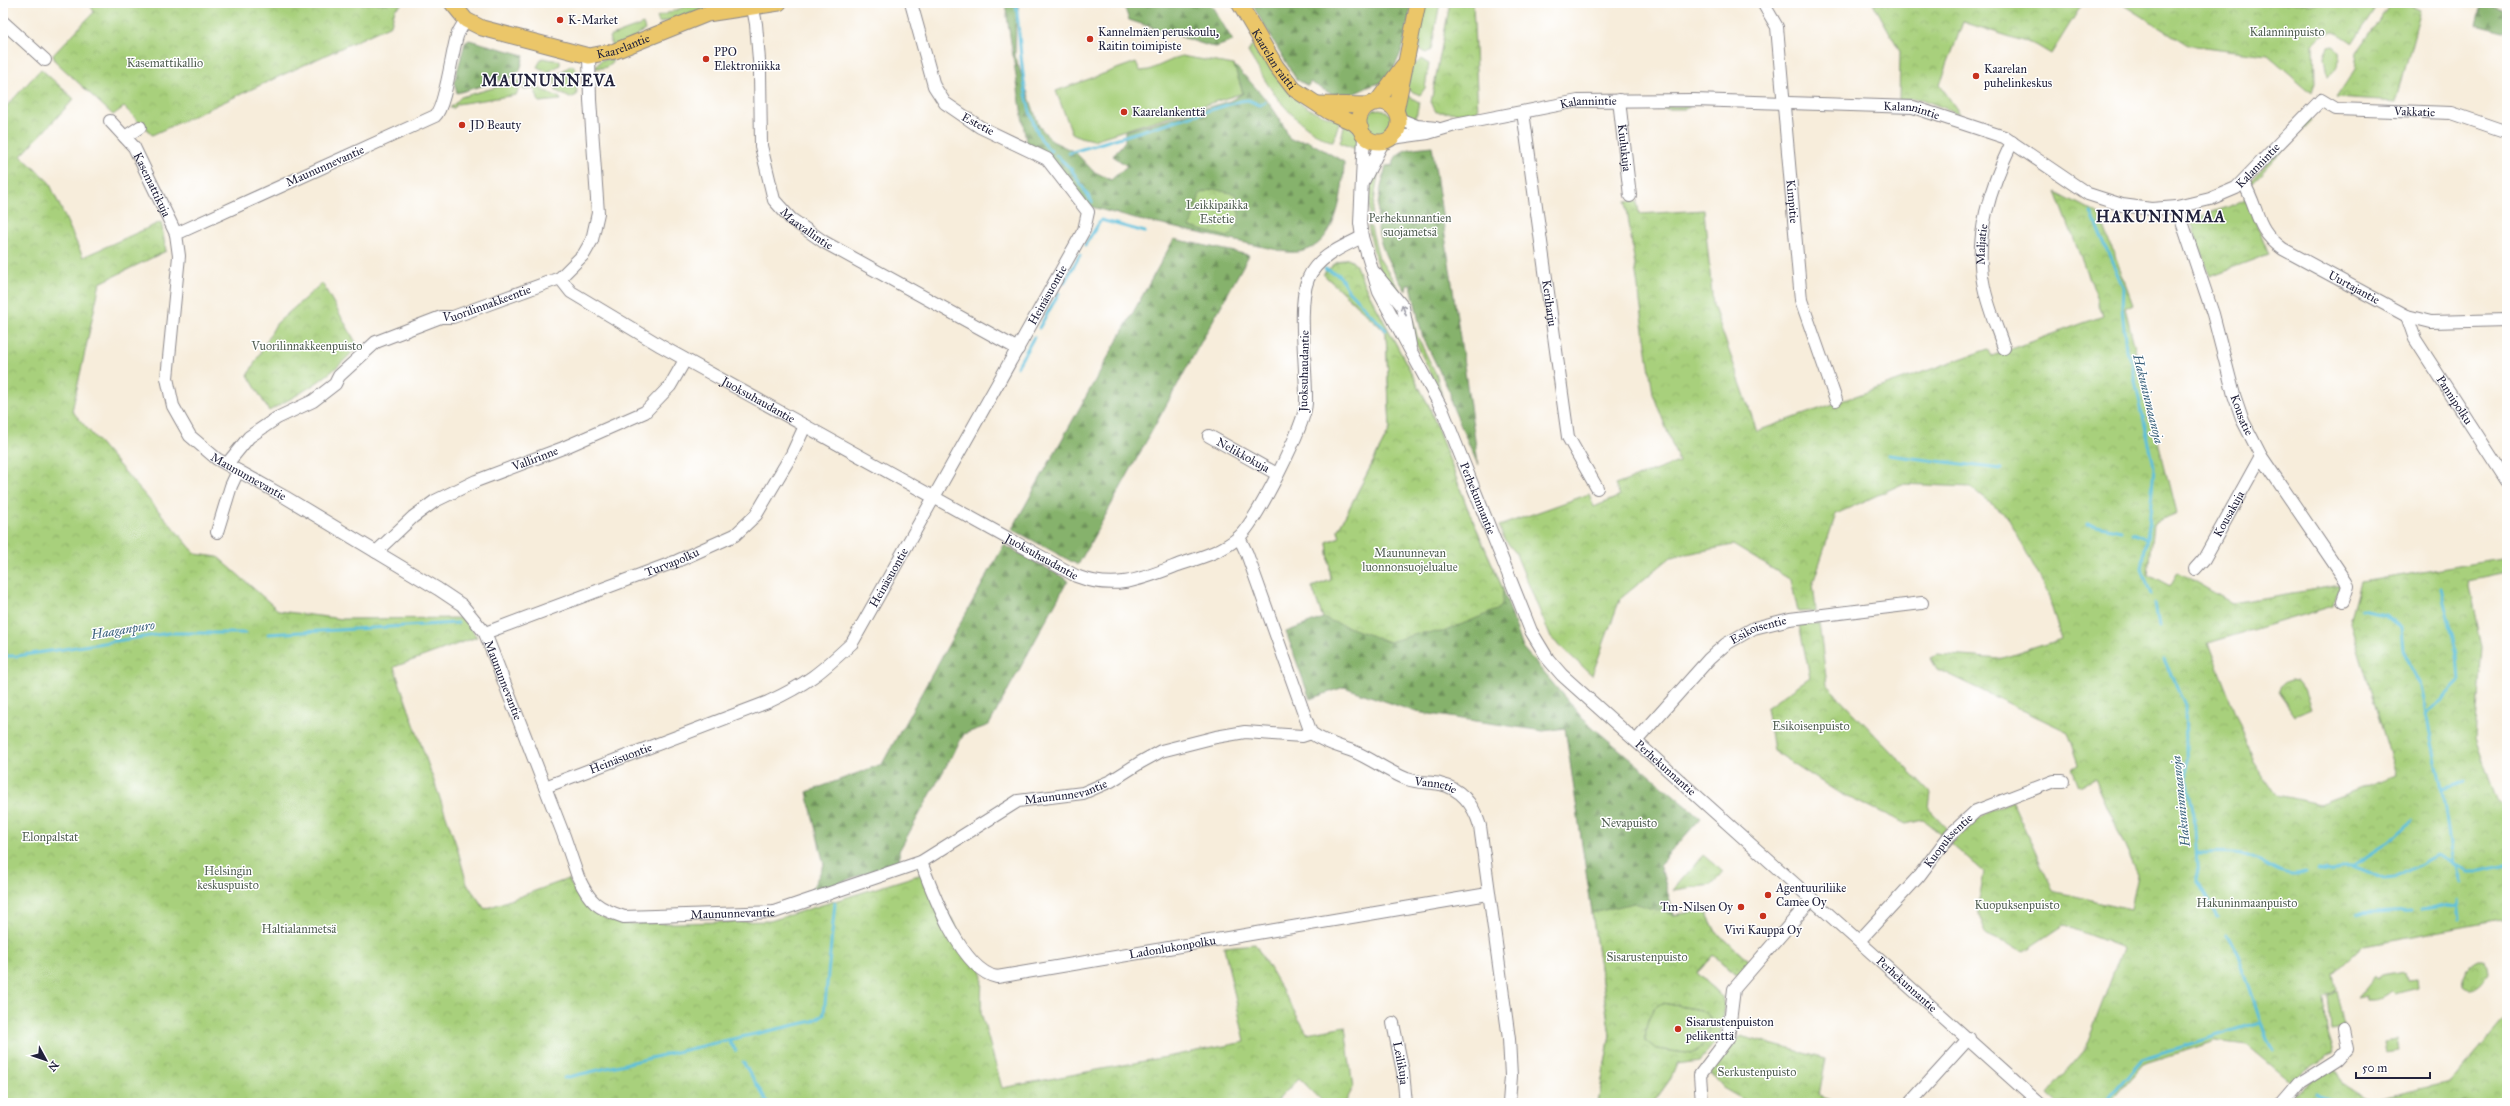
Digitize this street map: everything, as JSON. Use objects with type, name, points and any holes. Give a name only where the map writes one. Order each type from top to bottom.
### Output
[{"type":"main road","name":"Kaarelantie","points":[[452,3],[466,20],[482,28],[589,56],[615,50],[707,14],[752,5],[779,3]]},
{"type":"main road","name":"Kaarelan raitti","points":[[1239,3],[1284,79],[1303,96],[1329,112],[1354,123],[1362,132]]},
{"type":"main road","points":[[1403,66],[1373,104],[1360,116],[1362,132],[1372,141],[1388,140],[1399,127],[1397,115],[1403,66],[1418,3]]},
{"type":"main road","name":"Kaarelan raitti","points":[[1318,104],[1373,104]]},
{"type":"main road","points":[[1373,104],[1389,105],[1397,115]]},
{"type":"street","name":"Estetie","points":[[911,3],[934,86],[945,103],[980,127],[1047,158],[1088,212]]},
{"type":"street","name":"Kimpitie","points":[[1763,3],[1777,26],[1801,300],[1836,400]]},
{"type":"street","name":"Maavallintie","points":[[752,5],[760,72],[761,146],[774,200],[791,219],[824,242],[1018,348]]},
{"type":"street","name":"Maununnevantie","points":[[466,20],[457,37],[443,98],[439,111],[435,116],[176,234],[179,256],[167,363],[169,393],[179,419],[190,436],[202,448],[238,471],[452,598],[474,619],[485,634],[586,895],[601,910],[624,917],[774,912],[921,862],[1018,801],[1083,793],[1111,781],[1161,751],[1216,737],[1245,732],[1302,736],[1311,732]]},
{"type":"street","points":[[3,22],[45,60]]},
{"type":"street","name":"Vuorilinnakkeentie","points":[[227,464],[249,437],[277,418],[313,401],[335,384],[340,376],[376,342],[440,317],[453,316],[560,278],[584,254],[592,240],[598,212],[590,100],[589,56]]},
{"type":"street","name":"Kalannintie","points":[[1388,140],[1428,133],[1439,128],[1578,101],[1619,100],[1913,107],[1981,128],[2012,142],[2088,194],[2122,206],[2151,209],[2177,207],[2210,199],[2236,188],[2322,100]]},
{"type":"street","name":"Kiulukuja","points":[[1619,100],[1630,196]]},
{"type":"street","name":"Vakkatie","points":[[2322,100],[2336,109],[2452,113],[2507,132]]},
{"type":"street","name":"Keriharju","points":[[1523,112],[1568,437],[1597,488]]},
{"type":"street","name":"Kalannintie","points":[[1397,115],[1417,126],[1439,128]]},
{"type":"street","name":"Kasemattikuja","points":[[110,121],[134,147],[176,234]]},
{"type":"street","points":[[125,137],[140,127]]},
{"type":"street","name":"Perhekunnantie","points":[[1362,132],[1364,180],[1360,208],[1362,237],[1379,292],[1442,409],[1492,538],[1536,641],[1562,675],[1812,899],[1860,940],[2039,1103]]},
{"type":"street","name":"Perhekunnantie","points":[[1364,180],[1388,140]]},
{"type":"street","name":"Maljatie","points":[[2004,348],[1984,288],[1980,262],[1981,242],[1985,217],[2004,158],[2012,142]]},
{"type":"street","name":"Uurtajantie","points":[[2243,182],[2264,232],[2271,240],[2283,249],[2407,316],[2431,322],[2507,320]]},
{"type":"street","name":"Kousatie","points":[[2177,207],[2213,314],[2234,395],[2244,421],[2261,456],[2346,581],[2348,586],[2343,601]]},
{"type":"street","name":"Heinäsuontie","points":[[545,787],[768,702],[802,686],[817,676],[852,643],[1084,230],[1088,212]]},
{"type":"street","name":"Juoksuhaudantie","points":[[560,278],[571,292],[685,360],[1076,576],[1103,584],[1126,583],[1145,578],[1219,550],[1239,537],[1249,524],[1297,436],[1306,404],[1303,300],[1307,282],[1312,271],[1322,260],[1362,237]]},
{"type":"street","name":"Pannipolku","points":[[2407,316],[2415,339],[2507,481]]},
{"type":"street","name":"Vallirinne","points":[[376,552],[413,517],[435,501],[476,481],[563,448],[645,412],[670,386],[685,360]]},
{"type":"street","name":"Turvapolku","points":[[485,634],[690,556],[735,535],[756,515],[792,454],[805,426]]},
{"type":"street","name":"Nelikkokuja","points":[[1209,436],[1277,474]]},
{"type":"street","name":"Kousakuja","points":[[2195,569],[2204,558],[2261,456]]},
{"type":"street","points":[[216,532],[231,486],[238,471]]},
{"type":"street","points":[[1239,537],[1247,554],[1311,732]]},
{"type":"street","name":"Esikoisentie","points":[[1636,741],[1712,656],[1726,644],[1754,628],[1790,619],[1922,603]]},
{"type":"street","name":"Vannetie","points":[[1311,732],[1326,742],[1356,753],[1408,780],[1442,784],[1461,793],[1473,806],[1480,826],[1488,894],[1509,1039],[1511,1076],[1509,1103]]},
{"type":"street","name":"Kuopuksentie","points":[[1860,940],[1919,876],[1950,835],[1976,811],[2054,781],[2063,781]]},
{"type":"street","name":"Ladonlukonpolku","points":[[921,862],[940,906],[962,949],[982,972],[997,977],[1488,894]]},
{"type":"street","points":[[1702,1103],[1700,1075],[1728,1038],[1734,989],[1812,899]]},
{"type":"street","name":"Leilikuja","points":[[1393,1022],[1403,1072],[1406,1103]]},
{"type":"street","points":[[2282,1103],[2300,1083],[2338,1059],[2347,1049],[2343,1029]]},
{"type":"street","points":[[1910,1103],[1969,1038]]},
{"type":"green space","name":"Kasemattikallio","points":[[89,3],[404,3],[395,9],[391,25],[152,135],[124,107],[113,115],[55,61],[53,55],[94,12]]},
{"type":"green space","points":[[695,3],[729,3],[659,23],[657,17]]},
{"type":"green space","points":[[1005,3],[1019,3],[1016,20],[1015,56],[1039,126],[1052,141],[1075,152],[1093,171],[1111,180],[1127,166],[1113,156],[1125,141],[1125,131],[1230,101],[1243,93],[1234,65],[1259,91],[1273,109],[1290,140],[1308,141],[1344,162],[1338,208],[1326,235],[1316,245],[1303,251],[1287,252],[1135,219],[1092,207],[1026,142]]},
{"type":"green space","points":[[1123,3],[1210,3],[1233,41],[1216,47],[1209,46],[1129,20]]},
{"type":"green space","points":[[1251,3],[1412,3],[1403,48],[1387,84],[1376,84],[1354,94],[1338,96],[1310,82],[1308,86],[1296,79]]},
{"type":"green space","points":[[1424,3],[1440,3],[1431,50],[1426,53],[1420,49],[1420,44],[1417,42]]},
{"type":"green space","points":[[1450,3],[1473,3],[1478,113],[1436,112],[1431,102]]},
{"type":"green space","points":[[1873,3],[2083,3],[2051,54],[2036,45],[1963,22],[1940,85],[1960,114],[1921,99],[1899,100],[1900,51]]},
{"type":"green space","name":"Kalanninpuisto","points":[[2121,3],[2379,3],[2353,43],[2333,32],[2324,35],[2314,44],[2315,83],[2312,93],[2268,55],[2188,45]]},
{"type":"green space","name":"Kalanninpuisto","points":[[2391,3],[2405,3],[2421,10],[2396,102],[2336,98],[2355,69],[2357,52]]},
{"type":"green space","points":[[2481,4],[2507,11],[2507,33],[2476,25]]},
{"type":"green space","points":[[643,24],[645,30],[630,40],[612,47],[609,37]]},
{"type":"green space","points":[[469,40],[524,55],[520,71],[512,74],[513,77],[457,93],[454,83],[465,43]]},
{"type":"green space","points":[[1257,44],[1282,83],[1298,101],[1309,109],[1340,120],[1333,141],[1327,140],[1311,130],[1290,113],[1282,104],[1248,52],[1251,46]]},
{"type":"green space","points":[[2333,46],[2340,51],[2340,58],[2333,73],[2327,77],[2324,56],[2328,47]]},
{"type":"green space","name":"Kaarelankenttä","points":[[1181,56],[1234,65],[1243,93],[1093,140],[1080,137],[1072,133],[1056,91],[1136,62],[1140,71],[1149,70]]},
{"type":"green space","points":[[542,58],[560,61],[560,65],[548,72],[537,67]]},
{"type":"green space","points":[[612,59],[612,64],[604,68],[595,68],[601,60]]},
{"type":"green space","points":[[1421,59],[1429,64],[1425,88],[1420,95],[1406,89],[1413,64],[1416,64]]},
{"type":"green space","points":[[572,65],[576,70],[568,75],[570,81],[576,82],[577,95],[570,98],[556,91],[554,76]]},
{"type":"green space","name":"Helsingin keskuspuisto","points":[[41,69],[74,99],[21,156],[49,182],[83,257],[161,222],[166,251],[100,283],[72,411],[196,554],[218,557],[279,611],[343,619],[463,618],[477,637],[394,667],[457,847],[467,884],[485,909],[568,879],[579,897],[591,910],[606,919],[616,922],[627,924],[770,921],[925,873],[982,972],[981,1012],[1002,1088],[1245,1042],[1224,947],[1255,944],[1307,1033],[1345,1026],[1353,1088],[1345,1103],[1324,1103],[1299,1078],[1275,1103],[3,1103],[3,110]]},
{"type":"green space","points":[[518,81],[523,81],[516,95],[457,104],[454,108],[450,108],[461,97]]},
{"type":"green space","points":[[526,82],[560,98],[561,100],[539,102],[535,90],[530,88],[523,90]]},
{"type":"green space","points":[[1405,94],[1419,102],[1415,122],[1404,110]]},
{"type":"green space","points":[[1625,106],[1690,107],[1685,109],[1623,109]]},
{"type":"green space","points":[[1379,109],[1388,113],[1392,122],[1388,131],[1379,135],[1370,131],[1366,122],[1370,113]]},
{"type":"green space","points":[[2310,117],[2312,120],[2252,183],[2251,180]]},
{"type":"green space","points":[[1345,122],[1356,132],[1361,151],[1340,143]]},
{"type":"green space","name":"Perhekunnantien suojametsä","points":[[1432,146],[1478,465],[1451,403],[1450,393],[1422,335],[1411,285],[1407,285],[1406,291],[1387,259],[1378,232],[1378,202],[1386,166],[1393,165],[1398,155],[1403,152],[1414,148]]},
{"type":"green space","points":[[1377,165],[1379,167],[1372,217],[1369,221],[1371,188]]},
{"type":"green space","name":"Leikkipaikka Estetie","points":[[1213,189],[1235,194],[1239,217],[1236,227],[1228,237],[1190,227],[1200,194]]},
{"type":"green space","name":"Hakuninmaanpuisto","points":[[2056,192],[2100,215],[2133,304],[2125,308],[2176,513],[2153,523],[2148,574],[2170,586],[2178,572],[2232,603],[2341,585],[2335,595],[2333,606],[2208,643],[2254,761],[2277,795],[2319,804],[2396,775],[2350,622],[2361,582],[2507,558],[2507,573],[2469,581],[2482,647],[2475,738],[2497,801],[2507,809],[2507,919],[2364,945],[2333,974],[2336,988],[2324,998],[2327,1030],[2334,1052],[2290,1081],[2247,1045],[2215,1041],[2143,1064],[2109,1103],[2057,1103],[2047,1094],[2084,1051],[2123,948],[2063,925],[2024,951],[1987,935],[1977,910],[1984,873],[1951,844],[1978,818],[2012,801],[2053,891],[2131,909],[2138,875],[2095,779],[2079,786],[2072,768],[2079,764],[2068,732],[1937,669],[1930,657],[1937,654],[2000,659],[2061,639],[2047,591],[2007,516],[1970,487],[1902,484],[1836,514],[1813,583],[1816,611],[1798,612],[1791,580],[1733,545],[1671,557],[1620,599],[1592,675],[1551,638],[1515,552],[1504,539],[1499,526],[1589,494],[1594,507],[1620,496],[1615,485],[1679,462],[1653,394],[1626,202],[1637,201],[1639,214],[1704,210],[1713,305],[1757,431],[1988,349],[1992,356],[2103,316]]},
{"type":"green space","points":[[2246,198],[2269,254],[2210,276],[2190,219],[2228,207]]},
{"type":"green space","points":[[1368,226],[1371,227],[1379,258],[1410,306],[1417,336],[1437,376],[1442,396],[1376,262]]},
{"type":"green space","points":[[1174,239],[1249,255],[1078,565],[1012,529]]},
{"type":"green space","name":"Nevapuisto","points":[[1348,258],[1355,264],[1365,286],[1429,406],[1467,507],[1503,589],[1523,648],[1583,719],[1701,818],[1660,864],[1674,915],[1705,910],[1716,932],[1751,962],[1738,976],[1713,955],[1697,973],[1722,996],[1653,999],[1643,1040],[1671,1078],[1653,1103],[1598,1103],[1610,1035],[1565,728],[1543,731],[1416,712],[1344,687],[1310,699],[1286,632],[1323,618],[1312,587],[1331,580],[1327,542],[1340,537],[1338,530],[1390,429],[1386,332],[1323,274],[1336,263]]},
{"type":"green space","name":"Maununnevan luonnonsuojelualue","points":[[1348,258],[1355,264],[1365,286],[1429,406],[1467,507],[1503,589],[1502,604],[1499,609],[1443,632],[1421,633],[1389,642],[1323,618],[1312,587],[1331,580],[1327,542],[1340,537],[1338,530],[1390,429],[1386,332],[1323,274],[1336,263]]},
{"type":"green space","name":"Vuorilinnakkeenpuisto","points":[[322,283],[358,346],[348,357],[327,375],[269,411],[248,375],[276,324]]},
{"type":"green space","points":[[1004,545],[1068,580],[989,725],[964,734],[899,851],[900,861],[810,893],[824,865],[807,792],[882,764]]},
{"type":"green space","name":"Esikoisenpuisto","points":[[1819,623],[1827,685],[1931,793],[1929,809],[1947,828],[1942,835],[1923,820],[1906,824],[1831,788],[1773,750],[1766,708],[1810,677],[1799,625]]},
{"type":"green space","points":[[2292,680],[2297,681],[2304,690],[2311,709],[2295,716],[2278,692],[2283,683]]},
{"type":"green space","points":[[1703,855],[1723,872],[1712,885],[1673,890]]},
{"type":"green space","name":"Sisarustenpuisto","points":[[1634,903],[1674,915],[1705,910],[1716,932],[1751,962],[1738,976],[1713,955],[1697,973],[1722,996],[1724,1006],[1720,1037],[1699,1061],[1677,1064],[1671,1078],[1653,1103],[1598,1103],[1610,1035],[1592,913]],"holes":[[[1663,1003],[1701,1010],[1710,1017],[1710,1022],[1704,1044],[1697,1052],[1692,1054],[1656,1049],[1646,1041],[1648,1019],[1658,1005]]]},
{"type":"green space","points":[[2478,960],[2484,960],[2488,966],[2489,974],[2478,986],[2470,989],[2467,988],[2463,986],[2464,974],[2471,964]]},
{"type":"green space","points":[[2405,971],[2407,980],[2417,979],[2418,988],[2394,994],[2392,992],[2378,1000],[2367,1000],[2366,996],[2357,998],[2375,976],[2377,979],[2382,975]]},
{"type":"green space","points":[[2336,989],[2344,1028],[2331,1030],[2328,996]]},
{"type":"green space","name":"Sisarustenpuiston pelikenttä","points":[[1662,1003],[1701,1010],[1710,1017],[1710,1028],[1707,1038],[1697,1052],[1692,1054],[1656,1049],[1646,1041],[1648,1019],[1657,1005]]},
{"type":"green space","points":[[2507,1016],[2507,1103],[2319,1103],[2313,1096],[2302,1103],[2285,1103],[2294,1093],[2333,1066],[2342,1083],[2371,1100],[2451,1082]]},
{"type":"green space","name":"Serkustenpuisto","points":[[1740,1036],[1826,1059],[1819,1096],[1840,1103],[1749,1103],[1723,1088],[1709,1072]]},
{"type":"green space","points":[[2397,1039],[2399,1050],[2386,1052],[2384,1041]]},
{"type":"waterway","points":[[1016,3],[1021,60],[1028,104],[1041,139],[1051,151]]},
{"type":"waterway","points":[[1069,153],[1240,101],[1248,100],[1260,105],[1265,102]]},
{"type":"waterway","points":[[1056,155],[1071,169],[1092,202]]},
{"type":"waterway","name":"Hakuninmaanoja","points":[[2091,213],[2123,287],[2122,307],[2126,350],[2131,362],[2154,467],[2149,525],[2142,568],[2151,595]]},
{"type":"waterway","points":[[1085,245],[1101,220],[1145,232]]},
{"type":"waterway","points":[[1064,283],[1080,255]]},
{"type":"waterway","points":[[1325,269],[1339,275],[1348,290],[1386,330]]},
{"type":"waterway","points":[[1039,328],[1059,293]]},
{"type":"waterway","points":[[1017,367],[1034,337]]},
{"type":"waterway","points":[[1888,455],[2001,469]]},
{"type":"waterway","points":[[2087,524],[2121,531]]},
{"type":"waterway","points":[[2133,533],[2146,538]]},
{"type":"waterway","points":[[2426,715],[2459,682],[2457,654],[2441,589]]},
{"type":"waterway","name":"Hakuninmaanoja","points":[[2155,603],[2159,627]]},
{"type":"waterway","points":[[2361,610],[2385,615],[2401,628],[2403,650],[2419,682],[2442,789],[2453,865]]},
{"type":"waterway","name":"Haaganpuro","points":[[268,634],[458,623]]},
{"type":"waterway","name":"Haaganpuro","points":[[3,656],[17,656],[169,633],[246,633]]},
{"type":"waterway","name":"Hakuninmaanoja","points":[[2164,659],[2185,706],[2187,783],[2194,814],[2198,880],[2218,916]]},
{"type":"waterway","points":[[2442,789],[2465,782]]},
{"type":"waterway","points":[[2352,866],[2389,842],[2412,821]]},
{"type":"waterway","points":[[2197,853],[2237,853],[2250,857],[2281,873],[2289,875],[2306,873]]},
{"type":"waterway","points":[[2318,870],[2332,871],[2342,866],[2352,866],[2385,879],[2395,878],[2436,855],[2467,871],[2481,871],[2507,865]]},
{"type":"waterway","points":[[2456,867],[2460,882]]},
{"type":"waterway","points":[[2458,900],[2460,919]]},
{"type":"waterway","points":[[728,1040],[813,1021],[824,1014],[835,903]]},
{"type":"waterway","points":[[2421,910],[2458,905]]},
{"type":"waterway","points":[[2357,914],[2411,911]]},
{"type":"waterway","name":"Hakuninmaanoja","points":[[2227,935],[2238,954],[2267,1040],[2273,1050]]},
{"type":"waterway","points":[[2104,1103],[2142,1059],[2260,1022]]},
{"type":"waterway","points":[[564,1078],[728,1040],[736,1051]]},
{"type":"waterway","points":[[743,1062],[768,1103]]},
{"type":"waterway","name":"Hakuninmaanoja","points":[[2315,1093],[2336,1103]]},
{"type":"place","name":"K-Market","points":[[560,20]]},
{"type":"place","name":"Kannelmäen peruskoulu, Raitin toimipiste","points":[[1090,39]]},
{"type":"place","name":"PPO Elektroniikka","points":[[706,59]]},
{"type":"place","name":"Kaarelan puhelinkeskus","points":[[1976,76]]},
{"type":"place","name":"Kaarelankenttä","points":[[1124,112]]},
{"type":"place","name":"JD Beauty","points":[[462,125]]},
{"type":"place","name":"Agentuuriliike Camee Oy","points":[[1768,895]]},
{"type":"place","name":"Tm-Nilsen Oy","points":[[1741,907]]},
{"type":"place","name":"Vivi Kauppa Oy","points":[[1763,916]]},
{"type":"place","name":"Sisarustenpuiston pelikenttä","points":[[1678,1029]]},
{"type":"district","name":"MAUNUNNEVA","points":[[549,80]]},
{"type":"district","name":"HAKUNINMAA","points":[[2161,216]]},
{"type":"park label","name":"Elonpalstat","points":[[50,837]]},
{"type":"park label","name":"Kuopuksenpuisto","points":[[2017,905]]},
{"type":"park label","name":"Haltialanmetsä","points":[[299,929]]}]
